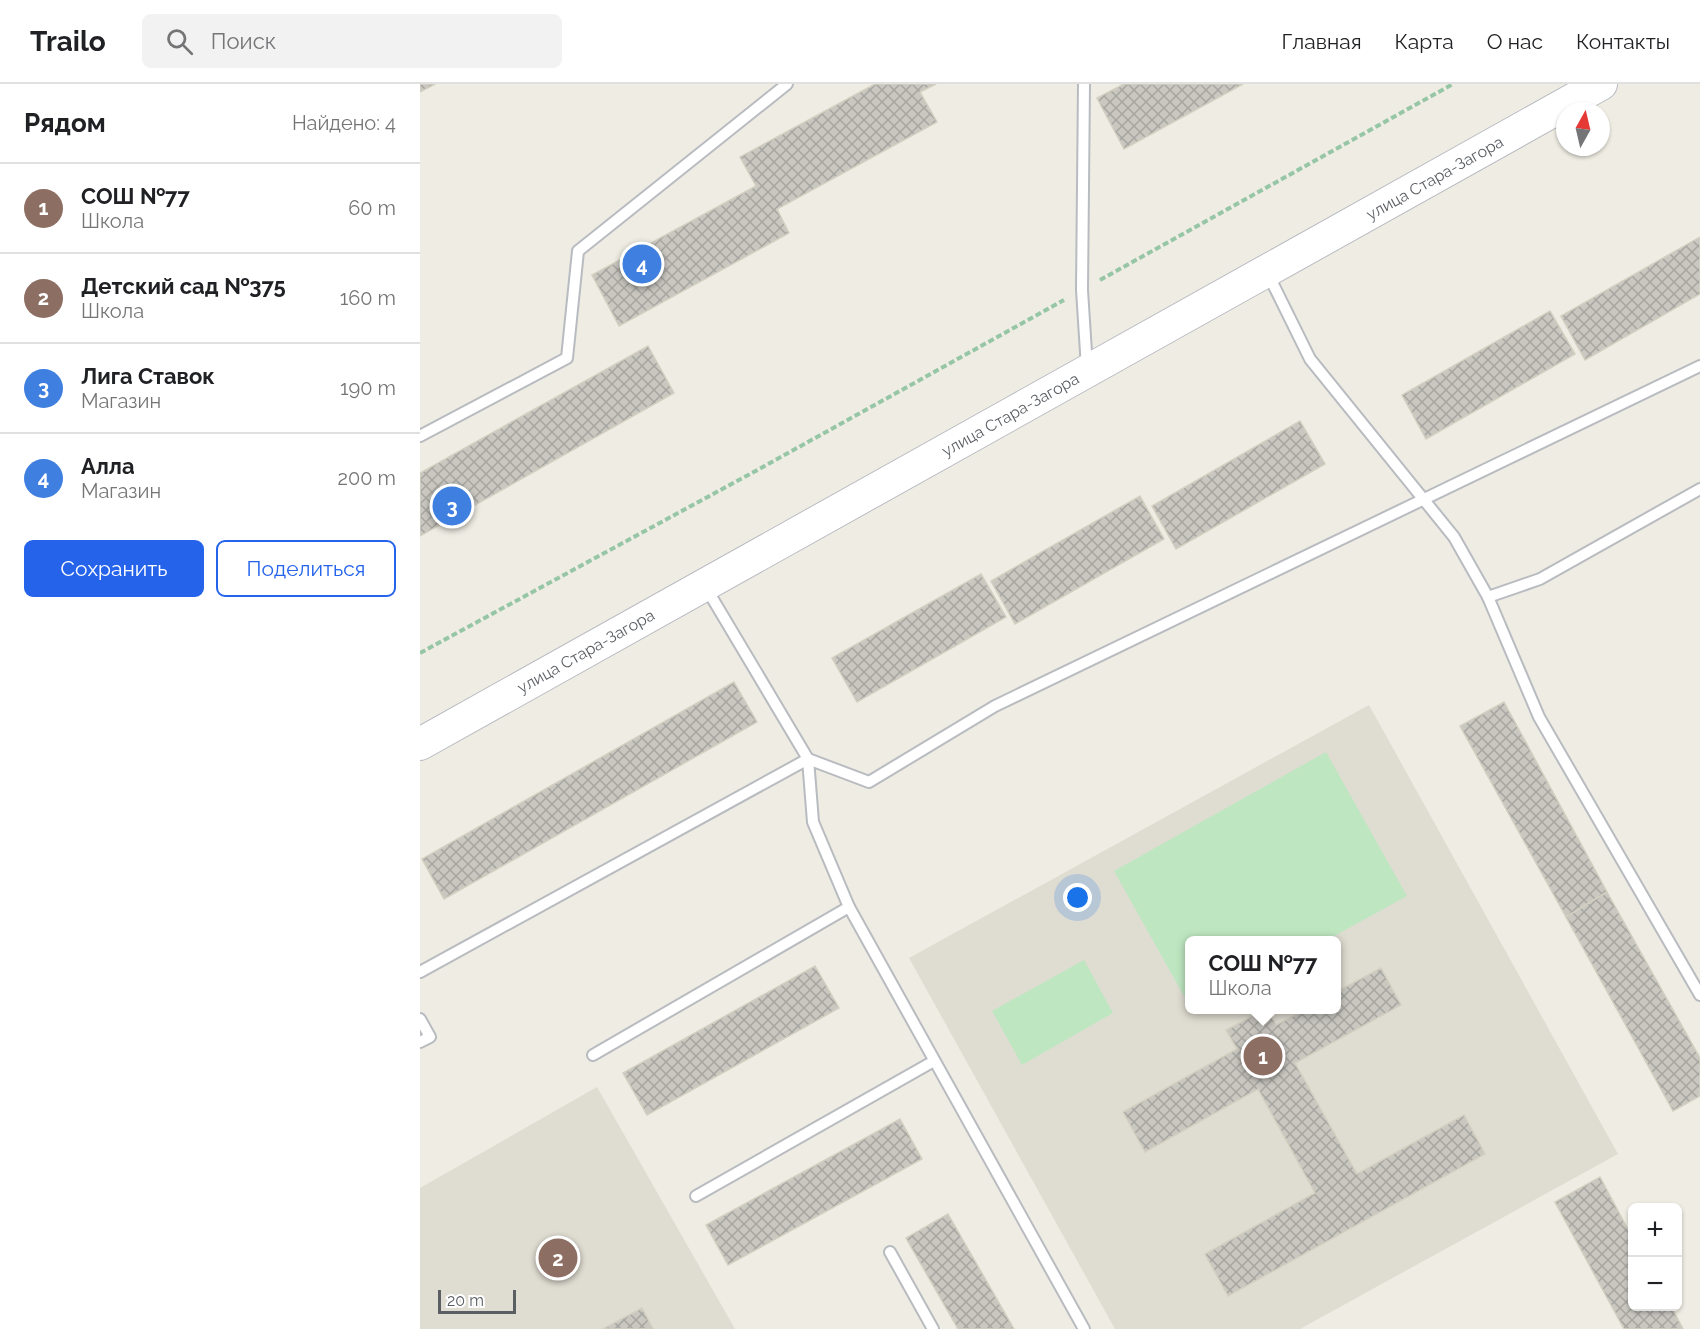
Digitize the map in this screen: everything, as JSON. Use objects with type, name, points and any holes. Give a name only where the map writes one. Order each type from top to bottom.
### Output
[{"type":"main road","name":"улица Стара-Загора","points":[[420,744],[1601,84]]},
{"type":"lane","points":[[420,436],[567,358],[579,251],[787,84]]},
{"type":"lane","points":[[1084,84],[1082,290],[1088,370]]},
{"type":"lane","points":[[1266,272],[1310,359],[1454,537],[1488,597],[1539,717],[1700,995]]},
{"type":"lane","points":[[420,972],[808,759],[869,782],[994,706],[1700,366]]},
{"type":"lane","points":[[1488,597],[1540,579],[1700,489]]},
{"type":"lane","points":[[703,584],[808,759],[813,822],[849,907],[1084,1329]]},
{"type":"lane","points":[[593,1055],[849,907]]},
{"type":"lane","points":[[420,1019],[430,1037],[420,1042]]},
{"type":"lane","points":[[696,1196],[934,1061]]},
{"type":"lane","points":[[890,1252],[933,1329]]},
{"type":"path","points":[[420,653],[761,468],[1453,84]]},
{"type":"shaded area","points":[[1369,705],[1618,1154],[1300,1329],[1115,1329],[909,958]]},
{"type":"shaded area","points":[[597,1087],[735,1329],[420,1329],[420,1188]]},
{"type":"green space","points":[[1326,752],[1407,896],[1334,936],[1185,936],[1185,998],[1114,871]]},
{"type":"green space","points":[[1084,960],[1113,1013],[1022,1065],[992,1011]]},
{"type":"building","points":[[420,84],[435,84],[420,92]]},
{"type":"building","points":[[875,84],[936,84],[920,92],[937,122],[777,209],[789,233],[619,326],[592,275],[756,186],[740,157]]},
{"type":"building","points":[[1124,84],[1243,84],[1124,149],[1097,98]]},
{"type":"building","points":[[1700,237],[1700,294],[1585,360],[1561,316]]},
{"type":"building","points":[[1550,311],[1575,354],[1426,439],[1402,395]]},
{"type":"building","points":[[648,346],[674,393],[420,536],[420,473]]},
{"type":"building","points":[[1300,421],[1325,464],[1176,549],[1152,506]]},
{"type":"building","points":[[1140,496],[1164,539],[1015,624],[991,581]]},
{"type":"building","points":[[981,574],[1006,617],[857,702],[832,658]]},
{"type":"building","points":[[734,682],[757,722],[444,899],[422,859]]},
{"type":"building","points":[[1504,702],[1607,892],[1566,917],[1460,726]]},
{"type":"building","points":[[1607,892],[1700,1058],[1700,1096],[1673,1111],[1566,917]]},
{"type":"building","points":[[815,966],[839,1008],[647,1115],[623,1073]]},
{"type":"building","points":[[1381,968],[1401,1005],[1295,1063],[1357,1174],[1464,1115],[1485,1154],[1228,1296],[1205,1254],[1315,1193],[1258,1089],[1145,1152],[1123,1112],[1237,1049],[1226,1030],[1256,1014],[1270,1014],[1276,1025],[1297,1014],[1341,1014],[1341,989]]},
{"type":"building","points":[[900,1119],[922,1159],[728,1265],[706,1225]]},
{"type":"building","points":[[1600,1177],[1628,1230],[1628,1311],[1674,1311],[1683,1329],[1624,1329],[1555,1202]]},
{"type":"building","points":[[948,1214],[1014,1329],[958,1329],[906,1238]]},
{"type":"building","points":[[642,1308],[653,1329],[603,1329]]},
{"type":"place","name":"Алла","points":[[642,264]]},
{"type":"place","name":"Лига Ставок","points":[[452,506]]},
{"type":"place","name":"СОШ №77","points":[[1263,1056]]},
{"type":"place","name":"Детский сад №375","points":[[558,1258]]}]
